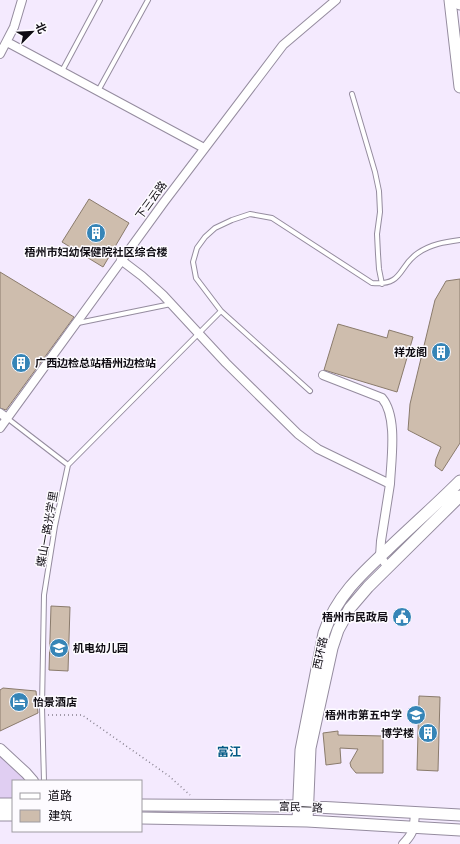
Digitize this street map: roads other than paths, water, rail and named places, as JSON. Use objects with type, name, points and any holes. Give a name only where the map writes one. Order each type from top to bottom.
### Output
[{"type":"main road","points":[[459,0],[455,6],[460,87]]},
{"type":"main road","name":"西环路","points":[[303,806],[301,750],[324,633],[328,620],[341,597],[360,575],[460,481]]},
{"type":"main road","name":"西环路","points":[[303,806],[310,748],[334,642],[344,618],[350,608],[387,566],[460,496]]},
{"type":"main road","points":[[0,804],[12,804]]},
{"type":"main road","name":"富民一路","points":[[142,805],[303,806],[460,815]]},
{"type":"main road","points":[[303,806],[303,821]]},
{"type":"main road","points":[[0,815],[12,815]]},
{"type":"main road","name":"富民一路","points":[[142,818],[303,821],[415,826],[460,830]]},
{"type":"street","points":[[0,54],[14,27],[22,0]]},
{"type":"street","name":"下三云路","points":[[0,428],[3,416],[76,323],[204,148],[283,45],[336,0]]},
{"type":"street","points":[[7,42],[204,148]]},
{"type":"street","points":[[121,260],[142,276],[172,304],[226,364],[298,434],[318,449],[390,484]]},
{"type":"street","points":[[323,375],[382,398],[386,403],[391,422],[392,439],[390,484],[381,540],[380,556],[387,566]]},
{"type":"street","points":[[0,749],[32,780]]},
{"type":"street","points":[[403,844],[410,837],[415,826],[415,813]]},
{"type":"lane","points":[[62,72],[100,0]]},
{"type":"lane","points":[[98,91],[148,0]]},
{"type":"lane","points":[[352,94],[375,172],[379,191],[380,212],[378,234],[378,269],[382,284]]},
{"type":"lane","points":[[310,391],[220,312],[196,278],[193,262],[197,248],[205,237],[215,228],[250,214],[272,218],[372,283],[382,284],[391,281],[400,275],[417,253],[430,246],[460,240]]},
{"type":"lane","points":[[76,323],[172,304]]},
{"type":"lane","points":[[3,416],[68,465],[220,312]]},
{"type":"lane","name":"蝶山一路光学里","points":[[44,780],[42,715],[44,595],[55,526],[68,465]]},
{"type":"place","name":"梧州市妇幼保健院社区综合楼","points":[[96,233]]},
{"type":"place","name":"祥龙阁","points":[[441,352]]},
{"type":"place","name":"广西边检总站梧州边检站","points":[[21,363]]},
{"type":"place","name":"梧州市民政局","points":[[402,617]]},
{"type":"place","name":"机电幼儿园","points":[[59,648]]},
{"type":"place","name":"怡景酒店","points":[[19,702]]},
{"type":"place","name":"梧州市第五中学","points":[[416,715]]},
{"type":"place","name":"博学楼","points":[[428,733]]},
{"type":"district","name":"富江","points":[[229,751]]}]
